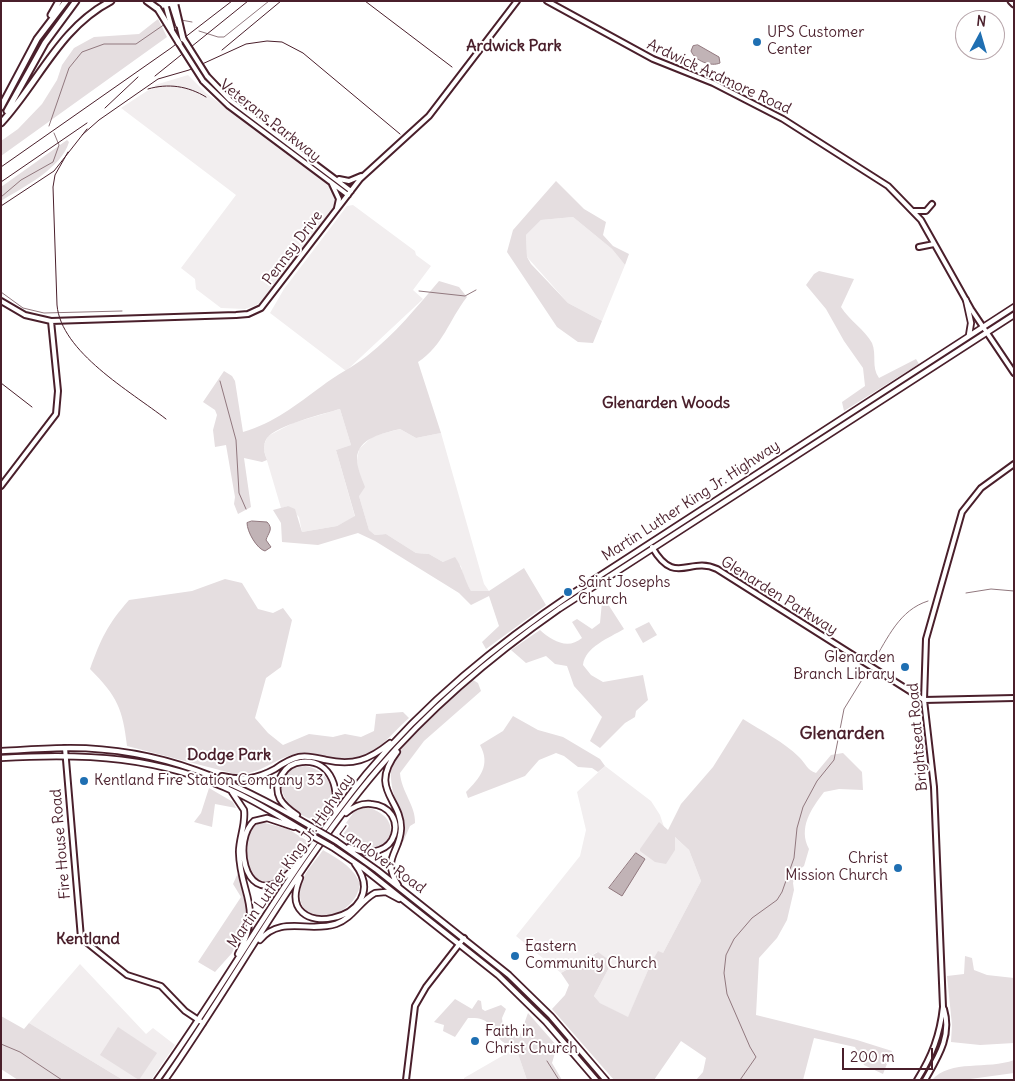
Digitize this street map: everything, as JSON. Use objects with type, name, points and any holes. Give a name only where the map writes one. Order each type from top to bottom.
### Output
[{"type":"highway","points":[[1,107],[59,1]]},
{"type":"highway","points":[[37,39],[66,1]]},
{"type":"highway","points":[[1,122],[45,43],[76,1]]},
{"type":"highway","points":[[1,122],[57,46],[82,20],[111,1]]},
{"type":"highway","points":[[82,20],[116,1]]},
{"type":"highway","points":[[147,1],[158,9],[179,44]]},
{"type":"highway","points":[[1010,1],[1014,4]]},
{"type":"highway","points":[[173,3],[183,39]]},
{"type":"main road","points":[[966,300],[971,323],[968,336]]},
{"type":"main road","name":"Martin Luther King Jr. Highway","points":[[157,1080],[328,824],[367,773],[401,735],[472,666],[520,628],[556,604],[1014,307]]},
{"type":"main road","name":"Martin Luther King Jr. Highway","points":[[165,1080],[334,824],[378,768],[406,738],[476,671],[561,608],[1014,315]]},
{"type":"main road","points":[[556,604],[561,608]]},
{"type":"main road","points":[[207,773],[237,779],[250,779],[265,774],[291,759],[304,756],[342,763],[358,762],[377,754],[401,735]]},
{"type":"main road","points":[[400,888],[393,876],[390,864],[400,834],[401,824],[388,794],[386,776],[389,763],[406,738]]},
{"type":"main road","name":"Landover Road","points":[[1,751],[65,748],[102,749],[141,755],[207,773],[255,794],[336,841],[464,938],[526,990],[606,1080]]},
{"type":"main road","name":"Landover Road","points":[[1,758],[65,755],[110,757],[181,772],[230,790],[351,859],[460,943],[523,998],[596,1080]]},
{"type":"main road","points":[[140,762],[141,755]]},
{"type":"main road","points":[[312,827],[283,804],[278,792],[278,781],[282,774],[288,767],[299,762],[311,762],[319,766],[333,780],[336,789],[336,802],[328,824]]},
{"type":"main road","points":[[229,972],[247,933],[251,912],[240,858],[244,810],[230,790]]},
{"type":"main road","points":[[334,824],[354,807],[369,804],[387,811],[395,825],[391,841],[385,847],[375,852],[360,852],[336,841]]},
{"type":"main road","points":[[308,833],[270,819],[262,818],[254,821],[247,830],[243,844],[243,858],[247,870],[257,882],[274,884],[287,875],[313,846]]},
{"type":"main road","points":[[306,866],[297,887],[298,905],[308,917],[326,920],[347,912],[364,893],[364,879],[351,859]]},
{"type":"main road","points":[[241,965],[261,939],[272,929],[285,925],[315,927],[335,924],[351,916],[375,893],[388,893],[413,907]]},
{"type":"street","name":"Veterans Parkway","points":[[165,1],[179,44],[203,81],[229,106],[350,193]]},
{"type":"street","name":"Pennsy Drive","points":[[1,301],[23,314],[51,321],[236,315],[254,312],[266,304],[363,176],[429,116],[517,1]]},
{"type":"street","name":"Ardwick Ardmore Road","points":[[548,1],[653,59],[713,83],[783,119],[879,179],[899,195],[913,210],[966,300],[1014,373]]},
{"type":"street","name":"Veterans Parkway","points":[[183,39],[207,76],[230,100],[332,177],[350,193]]},
{"type":"street","points":[[323,175],[338,193],[339,199],[336,210]]},
{"type":"street","points":[[332,177],[349,181],[363,176]]},
{"type":"street","points":[[913,210],[926,212],[932,204]]},
{"type":"street","points":[[919,247],[934,244]]},
{"type":"street","points":[[1,486],[56,414],[58,391],[51,321]]},
{"type":"street","name":"Brightseat Road","points":[[925,1080],[944,1045],[946,1023],[943,1007],[934,787],[924,700],[923,669],[927,631],[960,516],[977,491],[1014,464]]},
{"type":"street","name":"Glenarden Parkway","points":[[650,542],[662,561],[673,568],[683,569],[707,566],[720,571],[924,700]]},
{"type":"street","points":[[924,700],[1014,698]]},
{"type":"street","name":"Fire House Road","points":[[65,748],[81,938],[127,975],[160,986],[181,1008],[198,1019]]},
{"type":"street","points":[[406,1080],[415,1006],[426,987],[464,938]]},
{"type":"street","name":"Brightseat Road","points":[[917,1080],[931,1056],[938,1039],[943,1007]]},
{"type":"street","points":[[198,1019],[203,1023]]},
{"type":"shaded area","points":[[158,19],[167,37],[1,156],[1,141],[18,129],[42,104],[57,80],[62,65],[74,48],[94,37],[139,34]]},
{"type":"shaded area","points":[[698,45],[719,57],[720,63],[708,64],[696,58],[691,51],[693,46]]},
{"type":"shaded area","points":[[188,75],[206,93],[333,189],[336,204],[264,299],[257,305],[245,309],[221,308],[196,289],[195,279],[181,268],[236,195],[121,108],[155,88],[155,85]]},
{"type":"shaded area","points":[[67,140],[69,142],[65,152],[50,169],[1,201],[1,187]]},
{"type":"shaded area","points":[[556,181],[584,209],[606,222],[603,235],[613,246],[629,254],[625,265],[612,249],[573,217],[541,220],[526,235],[527,257],[531,264],[568,303],[602,321],[593,343],[578,342],[557,327],[507,252],[513,230]]},
{"type":"shaded area","points":[[353,205],[415,251],[416,255],[431,266],[413,290],[423,299],[346,371],[270,313],[284,289],[347,206]]},
{"type":"shaded area","points":[[573,217],[612,249],[625,265],[602,321],[568,303],[527,257],[526,235],[541,220]]},
{"type":"shaded area","points":[[819,271],[854,279],[841,307],[872,343],[875,370],[879,378],[916,359],[919,364],[844,411],[842,402],[865,386],[863,368],[844,341],[826,309],[806,285],[814,274]]},
{"type":"shaded area","points":[[439,281],[459,287],[467,297],[434,348],[418,362],[441,433],[416,438],[400,429],[366,441],[358,452],[357,459],[365,487],[359,496],[369,530],[375,535],[386,534],[416,553],[429,554],[443,562],[455,557],[471,591],[489,591],[524,568],[546,605],[486,649],[482,642],[499,626],[489,596],[471,605],[459,593],[375,541],[358,533],[318,545],[282,542],[281,523],[273,510],[288,506],[295,509],[302,532],[337,526],[355,516],[336,450],[351,445],[340,409],[301,421],[272,433],[264,444],[267,460],[262,462],[244,458],[251,507],[238,514],[234,504],[235,497],[226,445],[215,447],[213,430],[217,415],[215,410],[203,402],[224,371],[232,376],[235,381],[243,432],[265,424],[284,413],[377,348],[414,311]]},
{"type":"shaded area","points":[[340,409],[351,445],[336,450],[355,517],[337,526],[302,532],[299,517],[288,506],[281,508],[263,447],[268,436],[293,423]]},
{"type":"shaded area","points":[[400,429],[416,438],[441,433],[484,584],[489,591],[471,591],[464,580],[461,566],[450,561],[443,562],[429,554],[416,553],[386,534],[375,535],[369,530],[359,496],[357,460],[359,449],[373,436]]},
{"type":"shaded area","points":[[252,521],[267,522],[270,527],[266,540],[271,547],[265,551],[256,544],[247,527],[247,523]]},
{"type":"shaded area","points":[[225,579],[242,583],[258,609],[273,613],[283,608],[292,620],[281,667],[266,678],[255,718],[268,733],[283,745],[309,734],[333,737],[345,734],[361,737],[374,731],[376,714],[403,712],[409,718],[371,753],[362,757],[353,760],[342,760],[316,754],[300,753],[285,757],[256,771],[239,775],[127,746],[121,712],[113,695],[90,669],[101,641],[110,625],[129,600],[192,591]]},
{"type":"shaded area","points":[[606,601],[624,629],[593,648],[588,653],[583,665],[591,675],[603,682],[643,675],[648,700],[636,711],[635,717],[625,723],[600,748],[590,741],[602,717],[574,686],[567,666],[555,664],[546,656],[526,663],[511,650],[540,630],[560,643],[577,642],[582,638],[572,622],[577,619],[592,629],[600,623],[602,602]]},
{"type":"shaded area","points":[[649,622],[657,635],[643,643],[635,629]]},
{"type":"shaded area","points":[[473,680],[478,683],[481,691],[424,741],[400,773],[415,817],[415,823],[410,826],[403,842],[401,817],[391,778],[391,769],[395,757],[421,726]]},
{"type":"shaded area","points":[[513,716],[538,730],[563,737],[600,759],[605,766],[598,772],[592,768],[578,767],[564,756],[556,753],[539,760],[525,776],[468,798],[466,792],[476,782],[484,765],[483,752],[480,745],[503,731]]},
{"type":"shaded area","points":[[743,719],[787,746],[813,772],[816,773],[831,755],[843,753],[862,772],[863,790],[839,789],[824,792],[807,819],[805,834],[809,849],[804,866],[796,872],[787,920],[777,938],[759,958],[756,1015],[857,1040],[892,1051],[883,1074],[864,1065],[855,1047],[814,1038],[803,1080],[696,1080],[703,1072],[706,1058],[681,1041],[654,1080],[614,1080],[552,1009],[565,995],[569,985],[561,973],[598,952],[612,962],[594,996],[600,1003],[628,1017],[651,963],[658,951],[663,953],[701,881],[689,850],[675,837],[675,850],[666,864],[655,862],[640,851],[640,849],[659,822],[668,830],[681,804],[713,767]]},
{"type":"shaded area","points":[[305,766],[322,773],[331,787],[333,795],[332,804],[324,820],[312,819],[301,814],[284,797],[281,787],[283,777],[290,770]]},
{"type":"shaded area","points":[[605,766],[651,801],[660,815],[664,827],[689,850],[701,881],[663,953],[651,963],[628,1018],[600,1003],[594,996],[612,962],[597,952],[561,973],[516,936],[580,856],[586,830],[577,792]]},
{"type":"shaded area","points":[[209,788],[233,802],[236,808],[215,804],[212,827],[194,822],[201,813]]},
{"type":"shaded area","points":[[365,807],[378,812],[386,818],[390,826],[391,834],[388,841],[382,847],[374,850],[361,849],[337,835],[354,812]]},
{"type":"shaded area","points":[[261,822],[288,829],[309,842],[285,872],[271,882],[258,880],[252,874],[246,858],[245,849],[249,833]]},
{"type":"shaded area","points":[[323,850],[350,868],[360,884],[355,897],[346,907],[335,914],[323,916],[312,914],[304,908],[300,896],[305,875]]},
{"type":"shaded area","points":[[636,853],[645,859],[622,896],[609,888]]},
{"type":"shaded area","points":[[238,873],[248,916],[232,953],[215,972],[198,962],[241,897],[233,884]]},
{"type":"shaded area","points":[[965,956],[972,958],[974,970],[987,975],[1014,978],[1014,1043],[980,1045],[951,1042],[952,1025],[947,976],[964,974]]},
{"type":"shaded area","points":[[80,964],[146,1034],[153,1028],[175,1045],[151,1080],[123,1080],[29,1023]]},
{"type":"shaded area","points":[[455,999],[472,1009],[478,1000],[481,1001],[482,1009],[485,1011],[501,1005],[506,1009],[502,1018],[503,1027],[519,1038],[528,1013],[557,1046],[552,1063],[562,1080],[527,1080],[516,1048],[502,1041],[485,1020],[468,1018],[455,1037],[443,1031],[444,1025],[434,1022]]},
{"type":"shaded area","points":[[1,1016],[24,1029],[29,1023],[123,1080],[18,1080],[1,1069]]},
{"type":"shaded area","points":[[118,1027],[157,1053],[139,1080],[100,1055]]},
{"type":"shaded area","points":[[516,1048],[527,1080],[464,1080],[464,1078]]},
{"type":"shaded area","points":[[1014,1060],[1014,1073],[963,1080],[932,1080],[949,1069],[1004,1063]]},
{"type":"waterway","points":[[199,31],[224,37],[269,1]]},
{"type":"waterway","points":[[181,20],[192,22]]},
{"type":"waterway","points":[[49,126],[69,68],[82,52],[104,44],[136,44],[165,24]]},
{"type":"waterway","points":[[1,197],[21,180],[53,162],[59,145],[54,133]]},
{"type":"waterway","points":[[419,291],[465,296],[476,290]]},
{"type":"waterway","points":[[1,292],[23,308],[44,313],[122,311]]},
{"type":"waterway","points":[[220,381],[236,440],[239,493],[246,509]]},
{"type":"waterway","points":[[966,593],[991,589],[1014,591]]},
{"type":"waterway","points":[[873,662],[902,618],[918,605],[928,601]]},
{"type":"waterway","points":[[740,1080],[756,1057],[727,994],[724,973],[726,955],[734,939],[752,918],[777,900],[782,892],[794,858],[797,828],[803,807],[817,781],[834,760],[844,709],[868,670]]},
{"type":"waterway","points":[[1,1044],[20,1052],[62,1080]]},
{"type":"waterway","points":[[547,1061],[559,1080]]},
{"type":"railway","points":[[1,167],[171,48],[232,1]]},
{"type":"railway","points":[[155,76],[248,1]]},
{"type":"railway","points":[[222,50],[281,1]]},
{"type":"railway","points":[[365,1],[452,67]]},
{"type":"railway","points":[[82,135],[99,120],[158,79],[189,70],[246,44],[267,41],[282,42],[303,53],[400,134]]},
{"type":"railway","points":[[105,108],[138,77]]},
{"type":"railway","points":[[148,89],[163,86],[178,87],[192,90],[206,97]]},
{"type":"railway","points":[[1,182],[87,123]]},
{"type":"railway","points":[[1,206],[54,171],[87,129]]},
{"type":"railway","points":[[68,152],[55,175],[53,187],[57,305],[61,322],[71,339],[100,369],[166,419]]},
{"type":"railway","points":[[1,383],[32,407]]},
{"type":"place","name":"UPS Customer Center","points":[[757,42]]},
{"type":"place","name":"Saint Josephs Church","points":[[568,592]]},
{"type":"place","name":"Glenarden Branch Library","points":[[905,667]]},
{"type":"place","name":"Kentland Fire Station Company 33","points":[[84,781]]},
{"type":"place","name":"Christ Mission Church","points":[[898,868]]},
{"type":"place","name":"Eastern Community Church","points":[[515,956]]},
{"type":"place","name":"Faith in Christ Church","points":[[475,1041]]},
{"type":"district","name":"Ardwick Park","points":[[514,46]]},
{"type":"district","name":"Glenarden Woods","points":[[666,403]]},
{"type":"district","name":"Glenarden","points":[[842,734]]},
{"type":"district","name":"Dodge Park","points":[[229,755]]},
{"type":"district","name":"Kentland","points":[[88,939]]}]
